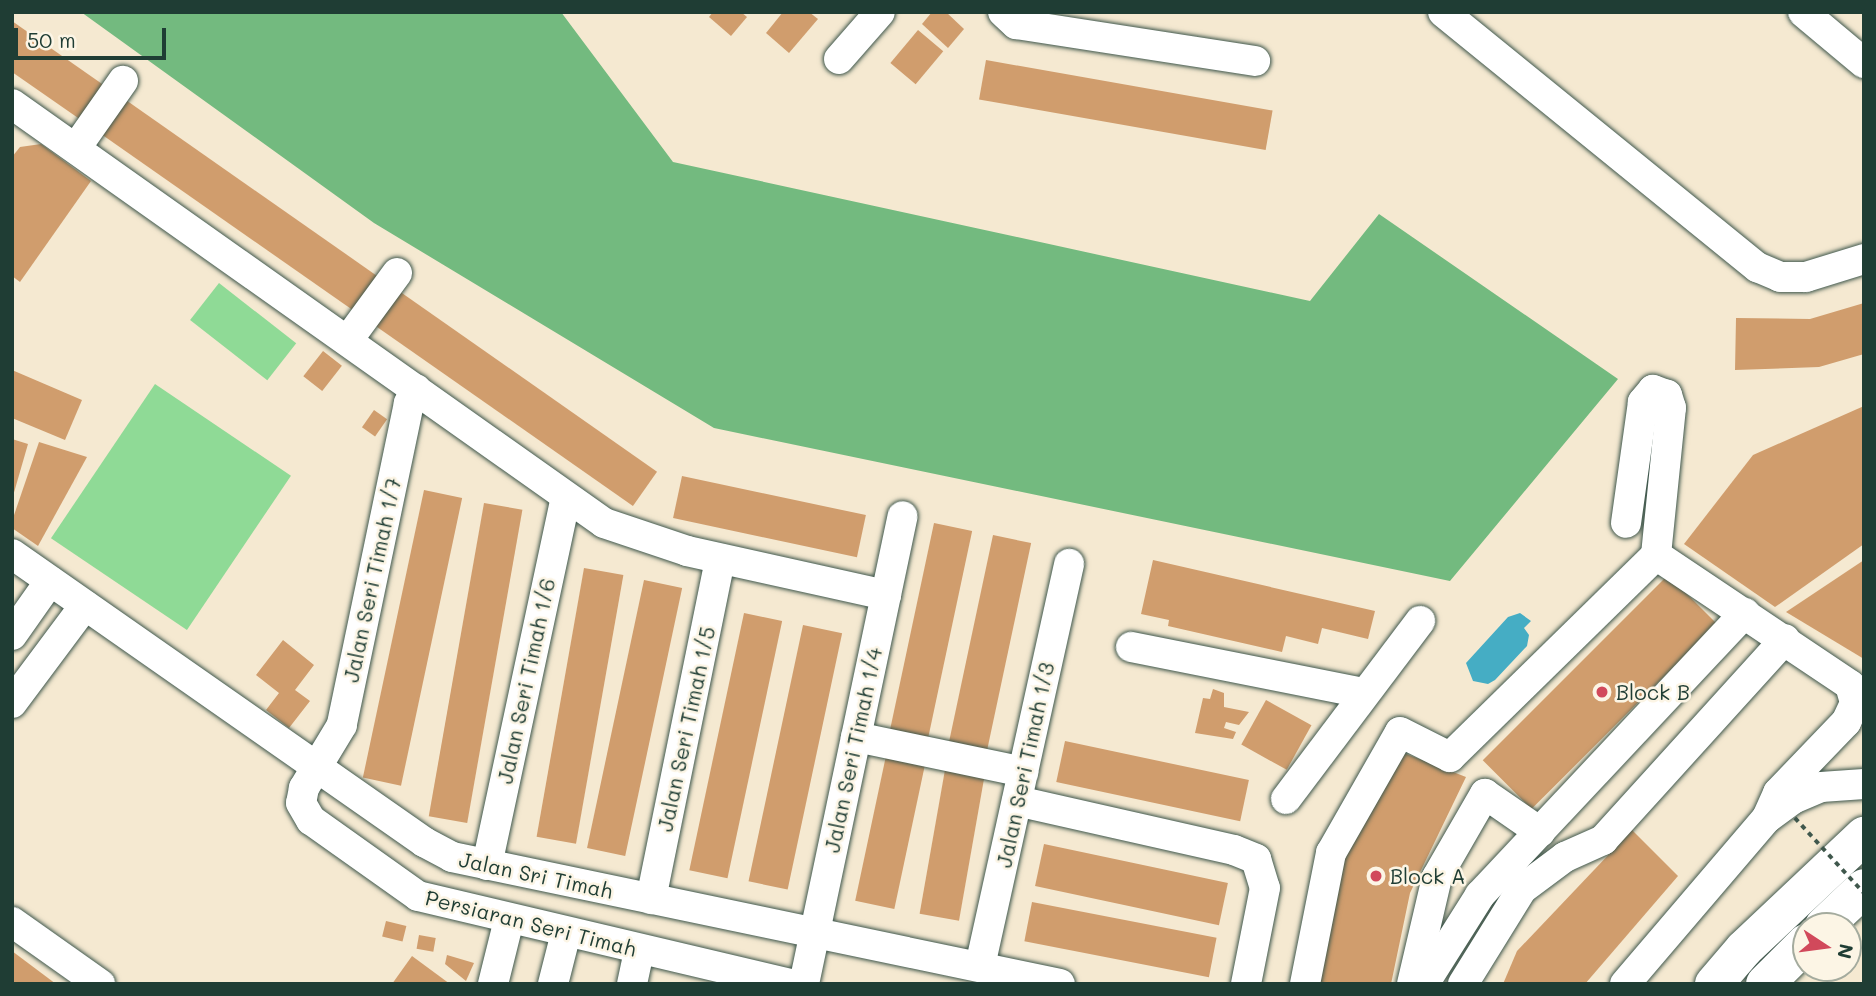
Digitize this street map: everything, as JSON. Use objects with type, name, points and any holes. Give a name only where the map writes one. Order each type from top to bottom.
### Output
[{"type":"highway","points":[[1714,984],[1744,949],[1864,836]]},
{"type":"highway","points":[[1840,912],[1864,891]]},
{"type":"highway","points":[[1765,984],[1792,957]]},
{"type":"street","points":[[839,60],[880,12]]},
{"type":"street","points":[[1003,12],[1016,24],[1255,61]]},
{"type":"street","points":[[1443,12],[1736,252],[1780,278],[1806,278],[1864,259]]},
{"type":"street","points":[[1803,12],[1864,63]]},
{"type":"street","points":[[76,148],[123,81]]},
{"type":"street","points":[[13,105],[604,523],[720,559],[886,595]]},
{"type":"street","points":[[348,340],[397,272]]},
{"type":"street","name":"Jalan Seri Timah 1/7","points":[[316,766],[332,748],[342,724],[409,403],[416,388]]},
{"type":"street","points":[[1305,984],[1331,853],[1400,732],[1450,757],[1656,555],[1671,408],[1667,395],[1653,390],[1643,402],[1626,523]]},
{"type":"street","name":"Jalan Seri Timah 1/6","points":[[487,865],[566,498]]},
{"type":"street","name":"Jalan Seri Timah 1/4","points":[[804,984],[903,516]]},
{"type":"street","name":"Jalan Sri Timah","points":[[12,554],[424,842],[453,858],[1060,984]]},
{"type":"street","points":[[1656,555],[1850,685],[1855,703],[1846,722],[1778,793],[1781,818]]},
{"type":"street","name":"Jalan Seri Timah 1/5","points":[[651,900],[720,559]]},
{"type":"street","name":"Jalan Seri Timah 1/3","points":[[981,967],[1069,564]]},
{"type":"street","points":[[12,635],[50,581]]},
{"type":"street","points":[[12,703],[85,605]]},
{"type":"street","points":[[1424,984],[1480,895],[1745,613]]},
{"type":"street","points":[[1286,799],[1420,621]]},
{"type":"street","points":[[1463,984],[1522,889],[1565,858],[1603,840],[1622,823],[1785,639]]},
{"type":"street","points":[[1131,647],[1364,693]]},
{"type":"street","points":[[856,737],[1023,772]]},
{"type":"street","points":[[1825,745],[1825,764],[1832,778],[1854,785]]},
{"type":"street","name":"Persiaran Seri Timah","points":[[316,766],[301,803],[311,820],[418,896],[509,920],[789,984]]},
{"type":"street","points":[[1625,984],[1781,818],[1793,799],[1821,787],[1854,785]]},
{"type":"street","points":[[1412,984],[1437,877],[1485,794],[1540,832]]},
{"type":"street","points":[[1017,801],[1234,849],[1256,859],[1265,888],[1246,984]]},
{"type":"street","points":[[1437,877],[1480,895]]},
{"type":"street","points":[[492,984],[509,920]]},
{"type":"street","points":[[12,922],[100,984]]},
{"type":"street","points":[[554,984],[566,933]]},
{"type":"street","points":[[632,984],[639,950]]},
{"type":"path","points":[[1781,818],[1864,891]]},
{"type":"green space","points":[[81,12],[561,12],[673,162],[1310,301],[1379,214],[1618,379],[1450,581],[714,428],[374,223]]},
{"type":"green space","points":[[219,283],[296,343],[267,380],[190,320]]},
{"type":"green space","points":[[155,384],[291,476],[187,630],[51,538]]},
{"type":"water","points":[[1520,613],[1531,621],[1524,628],[1529,635],[1527,646],[1495,680],[1488,684],[1473,681],[1466,663],[1508,617]]},
{"type":"building","points":[[713,12],[741,12],[747,17],[731,36],[709,17]]},
{"type":"building","points":[[783,12],[809,12],[818,19],[789,53],[766,33]]},
{"type":"building","points":[[932,12],[946,12],[964,29],[948,48],[922,24]]},
{"type":"building","points":[[12,21],[105,86],[81,120],[12,72]]},
{"type":"building","points":[[918,30],[943,51],[916,84],[890,63]]},
{"type":"building","points":[[986,60],[1273,111],[1266,150],[979,99]]},
{"type":"building","points":[[123,98],[381,279],[357,313],[99,132]]},
{"type":"building","points":[[41,144],[91,181],[20,282],[12,276],[12,157],[20,147]]},
{"type":"building","points":[[399,291],[657,472],[633,506],[375,325]]},
{"type":"building","points":[[1864,303],[1864,354],[1819,367],[1735,370],[1736,318],[1810,319]]},
{"type":"building","points":[[323,351],[342,366],[322,391],[303,376]]},
{"type":"building","points":[[12,370],[82,400],[65,440],[12,418]]},
{"type":"building","points":[[1864,406],[1864,544],[1775,607],[1684,544],[1753,455]]},
{"type":"building","points":[[374,410],[387,419],[375,436],[362,427]]},
{"type":"building","points":[[12,439],[28,444],[13,496],[12,496]]},
{"type":"building","points":[[39,442],[87,457],[38,546],[12,528],[12,521]]},
{"type":"building","points":[[682,476],[866,515],[857,557],[673,518]]},
{"type":"building","points":[[424,490],[462,498],[401,786],[363,778]]},
{"type":"building","points":[[484,503],[522,510],[467,823],[429,816]]},
{"type":"building","points":[[934,523],[972,531],[927,743],[889,735]]},
{"type":"building","points":[[993,535],[1031,543],[986,755],[948,747]]},
{"type":"building","points":[[1153,560],[1375,611],[1368,639],[1322,628],[1318,644],[1286,636],[1282,652],[1168,626],[1169,620],[1141,614]]},
{"type":"building","points":[[1864,560],[1864,659],[1786,612]]},
{"type":"building","points":[[584,568],[623,575],[576,844],[537,837]]},
{"type":"building","name":"Block B","points":[[1668,575],[1717,624],[1532,809],[1483,760]]},
{"type":"building","points":[[644,580],[682,588],[625,856],[587,848]]},
{"type":"building","points":[[744,613],[782,621],[727,878],[689,870]]},
{"type":"building","points":[[803,625],[842,633],[788,890],[749,881]]},
{"type":"building","points":[[283,640],[314,665],[295,690],[310,701],[289,728],[266,710],[279,693],[256,675]]},
{"type":"building","points":[[1213,689],[1224,693],[1224,707],[1249,712],[1239,725],[1226,722],[1224,728],[1236,732],[1233,739],[1195,733],[1203,698],[1210,699]]},
{"type":"building","points":[[1266,700],[1311,725],[1287,770],[1241,745]]},
{"type":"building","points":[[1065,741],[1249,780],[1240,821],[1056,782]]},
{"type":"building","name":"Block A","points":[[1396,750],[1466,777],[1410,893],[1391,984],[1307,984],[1338,860]]},
{"type":"building","points":[[887,751],[926,759],[894,909],[855,901]]},
{"type":"building","points":[[946,764],[985,771],[959,921],[920,914]]},
{"type":"building","points":[[1632,830],[1678,876],[1585,984],[1503,984],[1517,951]]},
{"type":"building","points":[[1044,844],[1228,883],[1219,925],[1035,886]]},
{"type":"building","points":[[1032,902],[1217,938],[1209,977],[1024,941]]},
{"type":"building","points":[[386,921],[406,926],[403,942],[382,937]]},
{"type":"building","points":[[419,935],[436,938],[433,952],[417,949]]},
{"type":"building","points":[[12,951],[56,984],[12,984]]},
{"type":"building","points":[[447,955],[474,963],[466,981],[445,964]]},
{"type":"building","points":[[412,956],[450,984],[392,984]]},
{"type":"place","name":"Block B","points":[[1602,692]]},
{"type":"place","name":"Block A","points":[[1376,876]]}]
